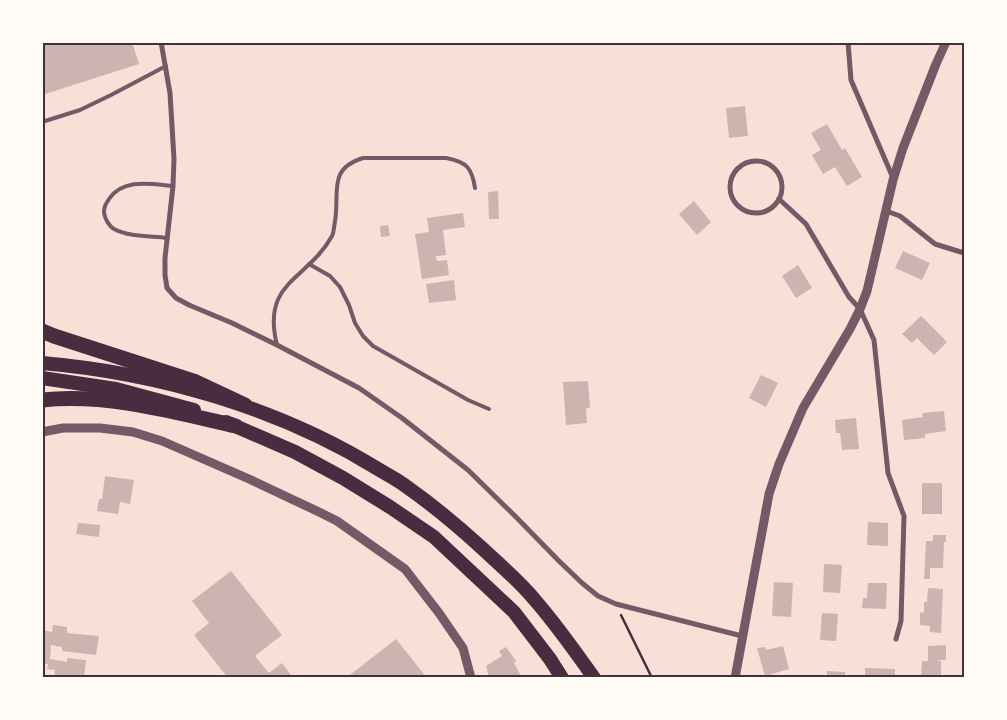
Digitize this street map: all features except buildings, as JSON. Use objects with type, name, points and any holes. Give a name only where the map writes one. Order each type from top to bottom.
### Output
[{"type":"highway","points":[[42,331],[196,382],[311,433],[357,456],[407,486],[450,520],[534,598],[563,634],[594,678]]},
{"type":"highway","points":[[42,363],[118,372],[245,405]]},
{"type":"highway","points":[[42,378],[116,389],[188,408],[236,426],[295,452],[343,478],[434,537],[514,612],[562,678]]},
{"type":"highway","points":[[42,400],[60,398],[109,400],[176,412],[236,426]]},
{"type":"street","points":[[161,42],[170,94],[174,159],[164,258],[167,288],[176,298],[277,345],[359,388],[402,418],[468,470],[558,561],[598,596],[616,604],[742,636]]},
{"type":"street","points":[[848,42],[851,80],[894,180]]},
{"type":"street","points":[[735,678],[769,494],[778,464],[803,408],[860,309],[867,290],[903,148],[913,119],[946,42]]},
{"type":"street","points":[[752,162],[768,164],[779,175],[782,183],[780,199],[767,211],[750,212],[735,202],[730,186],[732,177],[737,170],[752,162]]},
{"type":"street","points":[[780,199],[806,224],[849,297],[860,309],[874,340],[888,473],[904,516],[901,622],[896,639]]},
{"type":"street","points":[[886,211],[900,216],[935,244],[964,254]]},
{"type":"street","points":[[42,432],[63,428],[91,428],[133,432],[162,441],[249,479],[337,522],[405,569],[463,648],[471,678]]},
{"type":"lane","points":[[42,122],[80,110],[111,96],[166,66]]},
{"type":"lane","points":[[277,345],[274,332],[274,316],[277,301],[288,283],[323,250],[333,234],[337,212],[338,177],[344,167],[362,158],[446,158],[464,164],[469,170],[475,188]]},
{"type":"lane","points":[[167,238],[128,234],[112,228],[105,218],[104,206],[111,196],[122,188],[136,184],[172,186]]},
{"type":"lane","points":[[309,264],[330,276],[340,287],[362,336],[373,346],[468,400],[489,409]]},
{"type":"path","points":[[616,604],[652,678]]}]
